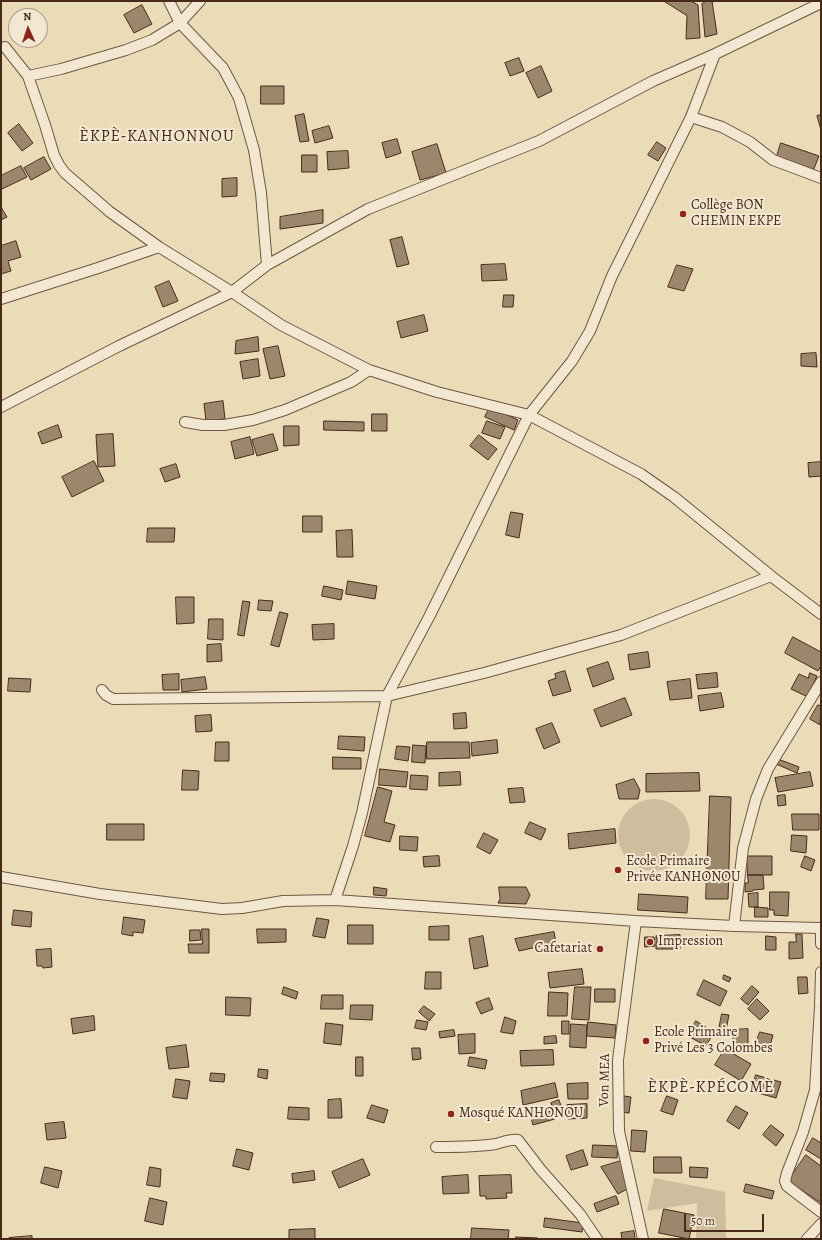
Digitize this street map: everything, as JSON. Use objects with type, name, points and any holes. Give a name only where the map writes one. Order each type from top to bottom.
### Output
[{"type":"street","points":[[169,1],[180,23],[223,68],[239,98],[254,150],[262,194],[267,265]]},
{"type":"street","points":[[28,76],[61,69],[126,50],[152,40],[180,23],[200,1]]},
{"type":"street","points":[[1,407],[119,346],[232,292],[267,265],[368,208],[539,142],[653,81],[715,54],[821,3]]},
{"type":"street","points":[[5,47],[28,76],[54,155],[65,173],[110,212],[159,247],[232,292],[281,325],[368,370],[437,392],[529,415],[641,474],[674,497],[771,576],[821,614]]},
{"type":"street","points":[[335,900],[362,813],[387,696],[429,617],[529,415],[572,361],[590,331],[612,276],[691,117],[715,54]]},
{"type":"street","points":[[691,117],[722,127],[750,142],[773,160],[821,178]]},
{"type":"street","points":[[1,299],[159,247]]},
{"type":"street","points":[[185,422],[203,425],[224,425],[253,420],[285,410],[351,382],[368,370]]},
{"type":"street","points":[[102,690],[106,695],[113,699],[387,696],[484,673],[621,635],[771,576]]},
{"type":"street","points":[[734,926],[743,848],[756,799],[768,769],[821,682]]},
{"type":"street","points":[[1,877],[100,894],[222,909],[242,908],[284,901],[335,900],[636,921],[734,926],[821,928],[821,944]]},
{"type":"street","name":"Von MEA","points":[[636,921],[618,1060],[619,1132],[643,1239]]},
{"type":"street","points":[[821,972],[815,1090],[803,1132],[785,1181],[787,1186],[821,1212]]},
{"type":"street","points":[[436,1147],[496,1144],[513,1139],[518,1140],[541,1170],[580,1214],[597,1239]]},
{"type":"street","points":[[807,1239],[821,1224]]},
{"type":"shaded area","points":[[654,799],[668,802],[680,809],[687,821],[690,835],[687,849],[680,861],[668,868],[654,871],[640,868],[628,861],[621,849],[618,835],[621,821],[628,809],[640,802]]},
{"type":"shaded area","points":[[654,1178],[725,1192],[726,1238],[728,1239],[696,1239],[697,1203],[647,1211]]},
{"type":"building","points":[[664,1],[691,1],[698,5],[700,38],[686,39],[687,16]]},
{"type":"building","points":[[707,1],[712,1],[717,34],[705,37],[702,4]]},
{"type":"building","points":[[142,5],[152,24],[134,33],[124,15]]},
{"type":"building","points":[[519,58],[524,71],[510,76],[505,63]]},
{"type":"building","points":[[541,66],[552,91],[538,98],[526,73]]},
{"type":"building","points":[[261,86],[284,86],[284,104],[261,104]]},
{"type":"building","points":[[304,114],[309,141],[300,142],[295,116]]},
{"type":"building","points":[[821,115],[821,130],[817,116]]},
{"type":"building","points":[[19,124],[33,143],[22,151],[8,133]]},
{"type":"building","points":[[329,126],[333,138],[315,143],[312,131]]},
{"type":"building","points":[[397,139],[401,153],[386,158],[382,143]]},
{"type":"building","points":[[657,142],[666,148],[658,161],[648,155]]},
{"type":"building","points":[[781,143],[819,156],[813,171],[776,159]]},
{"type":"building","points":[[437,144],[446,173],[420,180],[412,152]]},
{"type":"building","points":[[348,151],[349,168],[328,170],[327,152]]},
{"type":"building","points":[[302,155],[317,155],[317,172],[302,172]]},
{"type":"building","points":[[44,157],[51,169],[31,180],[24,168]]},
{"type":"building","points":[[21,166],[27,177],[2,189],[1,176]]},
{"type":"building","points":[[237,178],[237,196],[222,197],[222,179]]},
{"type":"building","points":[[1,207],[7,217],[1,220]]},
{"type":"building","points":[[323,210],[323,223],[280,229],[280,217]]},
{"type":"building","points":[[402,237],[409,264],[397,267],[390,240]]},
{"type":"building","points":[[16,241],[21,257],[8,261],[11,271],[1,274],[1,246]]},
{"type":"building","points":[[505,264],[507,280],[482,281],[481,265]]},
{"type":"building","points":[[677,265],[693,269],[684,291],[668,287]]},
{"type":"building","points":[[169,281],[178,301],[163,307],[155,287]]},
{"type":"building","points":[[504,295],[514,295],[513,307],[503,307]]},
{"type":"building","points":[[424,315],[428,331],[401,338],[397,322]]},
{"type":"building","points":[[258,337],[259,351],[235,354],[236,341]]},
{"type":"building","points":[[278,346],[285,376],[270,379],[263,349]]},
{"type":"building","points":[[816,353],[817,367],[801,366],[801,354]]},
{"type":"building","points":[[258,359],[260,376],[243,379],[240,362]]},
{"type":"building","points":[[223,401],[225,419],[206,421],[204,404]]},
{"type":"building","points":[[490,407],[518,420],[514,430],[485,417]]},
{"type":"building","points":[[372,414],[387,414],[387,431],[372,431]]},
{"type":"building","points":[[324,421],[364,422],[364,431],[324,430]]},
{"type":"building","points":[[487,421],[505,427],[500,439],[482,433]]},
{"type":"building","points":[[58,425],[62,437],[42,444],[38,433]]},
{"type":"building","points":[[284,426],[299,426],[299,445],[284,446]]},
{"type":"building","points":[[113,434],[115,466],[98,467],[96,435]]},
{"type":"building","points":[[273,434],[278,450],[257,456],[252,440]]},
{"type":"building","points":[[479,435],[497,449],[488,460],[470,446]]},
{"type":"building","points":[[250,437],[254,454],[235,459],[231,442]]},
{"type":"building","points":[[94,461],[104,481],[72,497],[62,477]]},
{"type":"building","points":[[821,462],[821,476],[809,477],[808,463]]},
{"type":"building","points":[[176,464],[180,477],[165,482],[160,469]]},
{"type":"building","points":[[511,512],[523,514],[519,538],[506,535]]},
{"type":"building","points":[[303,516],[322,516],[322,532],[303,532]]},
{"type":"building","points":[[148,528],[175,528],[174,542],[147,542]]},
{"type":"building","points":[[352,530],[353,557],[337,557],[336,531]]},
{"type":"building","points":[[348,581],[377,586],[375,599],[346,594]]},
{"type":"building","points":[[324,586],[343,590],[341,600],[322,596]]},
{"type":"building","points":[[176,597],[194,597],[194,623],[177,624]]},
{"type":"building","points":[[259,600],[273,601],[271,611],[258,610]]},
{"type":"building","points":[[243,601],[250,602],[244,636],[238,635]]},
{"type":"building","points":[[280,612],[288,614],[279,647],[271,645]]},
{"type":"building","points":[[209,619],[223,619],[223,640],[208,639]]},
{"type":"building","points":[[334,624],[334,639],[313,640],[312,625]]},
{"type":"building","points":[[793,637],[821,652],[821,666],[818,671],[785,653]]},
{"type":"building","points":[[221,644],[222,661],[207,662],[207,645]]},
{"type":"building","points":[[648,652],[650,667],[630,670],[628,655]]},
{"type":"building","points":[[608,662],[614,679],[593,687],[587,669]]},
{"type":"building","points":[[565,671],[571,691],[553,696],[548,681],[556,678],[555,674]]},
{"type":"building","points":[[717,673],[718,687],[698,689],[696,675]]},
{"type":"building","points":[[810,673],[817,676],[808,697],[791,689],[799,674],[808,678]]},
{"type":"building","points":[[179,674],[179,690],[163,690],[162,675]]},
{"type":"building","points":[[205,677],[207,689],[182,692],[181,680]]},
{"type":"building","points":[[9,678],[31,679],[30,692],[8,691]]},
{"type":"building","points":[[690,679],[692,698],[670,700],[667,682]]},
{"type":"building","points":[[721,693],[724,707],[700,711],[698,696]]},
{"type":"building","points":[[625,698],[632,715],[601,727],[594,710]]},
{"type":"building","points":[[818,705],[821,706],[820,725],[810,719]]},
{"type":"building","points":[[466,713],[467,728],[454,729],[453,714]]},
{"type":"building","points":[[211,715],[212,731],[196,732],[195,716]]},
{"type":"building","points":[[552,723],[560,742],[544,749],[536,729]]},
{"type":"building","points":[[339,736],[365,737],[364,751],[338,749]]},
{"type":"building","points":[[497,740],[498,753],[472,756],[471,743]]},
{"type":"building","points":[[216,742],[229,742],[229,761],[215,761]]},
{"type":"building","points":[[427,742],[469,742],[470,758],[427,759]]},
{"type":"building","points":[[413,745],[426,746],[425,763],[412,762]]},
{"type":"building","points":[[397,746],[410,747],[408,761],[395,759]]},
{"type":"building","points":[[333,757],[361,758],[361,769],[333,769]]},
{"type":"building","points":[[778,759],[799,767],[797,773],[776,764]]},
{"type":"building","points":[[380,769],[408,772],[406,787],[379,785]]},
{"type":"building","points":[[183,770],[199,771],[198,790],[182,790]]},
{"type":"building","points":[[460,772],[461,785],[439,786],[439,773]]},
{"type":"building","points":[[810,772],[813,786],[778,792],[775,778]]},
{"type":"building","points":[[699,773],[700,791],[646,792],[646,774]]},
{"type":"building","points":[[411,775],[428,776],[427,790],[410,789]]},
{"type":"building","points":[[634,779],[640,790],[638,799],[619,799],[616,785]]},
{"type":"building","points":[[378,787],[392,791],[384,822],[395,825],[390,842],[365,836]]},
{"type":"building","points":[[523,788],[525,802],[510,803],[508,789]]},
{"type":"building","points":[[785,795],[786,805],[778,806],[777,796]]},
{"type":"building","points":[[710,796],[731,797],[728,899],[706,899]]},
{"type":"building","points":[[792,814],[819,814],[819,830],[793,830]]},
{"type":"building","points":[[530,822],[546,829],[541,840],[525,833]]},
{"type":"building","points":[[107,824],[144,824],[144,840],[107,840]]},
{"type":"building","points":[[615,829],[616,843],[569,849],[568,834]]},
{"type":"building","points":[[484,833],[498,840],[490,854],[477,847]]},
{"type":"building","points":[[792,835],[807,836],[806,853],[791,851]]},
{"type":"building","points":[[400,836],[418,837],[417,851],[400,850]]},
{"type":"building","points":[[439,856],[440,866],[424,867],[423,857]]},
{"type":"building","points":[[747,856],[772,856],[772,875],[748,875]]},
{"type":"building","points":[[805,856],[815,860],[811,871],[801,867]]},
{"type":"building","points":[[748,875],[763,875],[764,889],[745,892],[745,883],[748,883]]},
{"type":"building","points":[[374,887],[387,889],[386,896],[374,895]]},
{"type":"building","points":[[499,887],[526,887],[530,895],[526,904],[498,903],[500,899]]},
{"type":"building","points":[[770,892],[789,892],[788,916],[774,915],[774,910],[770,910]]},
{"type":"building","points":[[758,893],[758,907],[749,907],[748,894]]},
{"type":"building","points":[[639,894],[688,897],[687,913],[638,910]]},
{"type":"building","points":[[755,907],[768,908],[768,917],[755,917]]},
{"type":"building","points":[[14,910],[32,912],[31,927],[12,925]]},
{"type":"building","points":[[124,917],[145,920],[143,933],[133,932],[133,936],[122,934]]},
{"type":"building","points":[[317,918],[329,920],[325,938],[313,936]]},
{"type":"building","points":[[348,925],[373,925],[373,944],[348,944]]},
{"type":"building","points":[[449,926],[449,940],[429,940],[429,927]]},
{"type":"building","points":[[202,929],[209,929],[209,953],[189,953],[188,944],[202,944]]},
{"type":"building","points":[[257,929],[286,929],[286,942],[258,943]]},
{"type":"building","points":[[190,930],[200,930],[201,940],[190,941]]},
{"type":"building","points":[[554,932],[556,943],[519,951],[515,939]]},
{"type":"building","points":[[796,934],[802,934],[803,958],[789,959],[789,942],[796,942]]},
{"type":"building","points":[[680,935],[680,949],[656,949],[656,936]]},
{"type":"building","points":[[483,936],[488,966],[474,969],[469,939]]},
{"type":"building","points":[[766,936],[776,937],[776,950],[766,950]]},
{"type":"building","name":"Impression","points":[[645,937],[654,937],[655,946],[645,947]]},
{"type":"building","points":[[51,949],[52,967],[43,968],[42,966],[37,966],[36,950]]},
{"type":"building","points":[[582,969],[584,984],[550,988],[548,973]]},
{"type":"building","points":[[426,972],[441,972],[441,989],[425,989]]},
{"type":"building","points":[[724,975],[731,978],[729,982],[723,979]]},
{"type":"building","points":[[798,977],[807,977],[808,993],[799,994]]},
{"type":"building","points":[[704,980],[727,991],[720,1006],[697,995]]},
{"type":"building","points":[[752,986],[759,992],[748,1005],[741,999]]},
{"type":"building","points":[[284,987],[298,992],[296,999],[282,994]]},
{"type":"building","points":[[575,987],[591,987],[589,1020],[572,1019]]},
{"type":"building","points":[[595,989],[615,989],[615,1002],[595,1002]]},
{"type":"building","points":[[549,992],[568,993],[567,1016],[548,1016]]},
{"type":"building","points":[[322,995],[343,995],[343,1009],[321,1009]]},
{"type":"building","points":[[226,997],[251,998],[250,1016],[226,1015]]},
{"type":"building","points":[[489,998],[493,1009],[481,1014],[476,1003]]},
{"type":"building","points":[[757,999],[769,1011],[760,1020],[748,1009]]},
{"type":"building","points":[[351,1005],[373,1005],[372,1020],[350,1019]]},
{"type":"building","points":[[424,1006],[435,1014],[429,1021],[419,1012]]},
{"type":"building","points":[[722,1014],[729,1015],[726,1030],[719,1029]]},
{"type":"building","points":[[94,1016],[95,1030],[73,1034],[71,1019]]},
{"type":"building","points":[[505,1017],[516,1021],[513,1034],[501,1032]]},
{"type":"building","points":[[417,1020],[428,1022],[426,1030],[415,1028]]},
{"type":"building","points":[[562,1021],[569,1021],[569,1034],[562,1034]]},
{"type":"building","points":[[696,1021],[714,1032],[706,1046],[688,1036]]},
{"type":"building","points":[[588,1022],[616,1025],[615,1038],[587,1036]]},
{"type":"building","points":[[326,1023],[343,1025],[341,1045],[324,1043]]},
{"type":"building","points":[[571,1024],[587,1025],[586,1048],[570,1047]]},
{"type":"building","points":[[748,1029],[748,1050],[733,1050],[733,1030]]},
{"type":"building","points":[[454,1030],[455,1036],[440,1038],[439,1032]]},
{"type":"building","points":[[760,1032],[773,1035],[769,1050],[755,1046]]},
{"type":"building","points":[[475,1034],[475,1053],[459,1054],[458,1035]]},
{"type":"building","points":[[556,1036],[557,1043],[544,1044],[544,1037]]},
{"type":"building","points":[[186,1045],[189,1067],[169,1069],[166,1048]]},
{"type":"building","points":[[412,1048],[420,1048],[421,1059],[413,1060]]},
{"type":"building","points":[[725,1049],[751,1064],[741,1081],[715,1065]]},
{"type":"building","points":[[553,1050],[554,1065],[521,1066],[520,1051]]},
{"type":"building","points":[[356,1057],[363,1057],[363,1076],[356,1076]]},
{"type":"building","points":[[470,1057],[487,1060],[485,1069],[468,1066]]},
{"type":"building","points":[[259,1069],[268,1070],[267,1079],[258,1077]]},
{"type":"building","points":[[211,1073],[225,1074],[224,1082],[210,1081]]},
{"type":"building","points":[[756,1075],[781,1082],[776,1098],[751,1091]]},
{"type":"building","points":[[176,1079],[190,1081],[187,1099],[173,1097]]},
{"type":"building","points":[[555,1083],[558,1097],[523,1105],[521,1091]]},
{"type":"building","points":[[588,1083],[588,1099],[568,1099],[567,1084]]},
{"type":"building","points":[[624,1096],[631,1097],[629,1113],[621,1112]]},
{"type":"building","points":[[667,1096],[678,1100],[673,1115],[661,1111]]},
{"type":"building","points":[[341,1099],[342,1118],[328,1118],[328,1100]]},
{"type":"building","points":[[559,1100],[564,1114],[556,1117],[551,1103]]},
{"type":"building","points":[[587,1104],[587,1118],[568,1119],[567,1105]]},
{"type":"building","points":[[372,1105],[388,1110],[384,1123],[367,1118]]},
{"type":"building","points":[[736,1106],[748,1113],[739,1129],[727,1121]]},
{"type":"building","points":[[289,1107],[309,1108],[309,1120],[288,1119]]},
{"type":"building","points":[[553,1111],[555,1119],[533,1125],[531,1117]]},
{"type":"building","points":[[64,1122],[66,1138],[47,1140],[45,1124]]},
{"type":"building","points":[[771,1125],[784,1135],[776,1146],[763,1135]]},
{"type":"building","points":[[632,1130],[647,1131],[645,1152],[631,1151]]},
{"type":"building","points":[[813,1138],[821,1143],[821,1159],[806,1150]]},
{"type":"building","points":[[593,1145],[618,1146],[617,1158],[592,1157]]},
{"type":"building","points":[[237,1149],[253,1153],[249,1170],[233,1166]]},
{"type":"building","points":[[583,1150],[588,1165],[571,1170],[566,1156]]},
{"type":"building","points":[[806,1155],[821,1166],[821,1203],[788,1181]]},
{"type":"building","points":[[654,1157],[681,1157],[682,1173],[654,1173]]},
{"type":"building","points":[[363,1159],[370,1175],[339,1188],[332,1172]]},
{"type":"building","points":[[624,1160],[629,1188],[618,1194],[601,1167]]},
{"type":"building","points":[[45,1167],[62,1171],[58,1188],[41,1183]]},
{"type":"building","points":[[150,1167],[161,1169],[160,1187],[147,1185]]},
{"type":"building","points":[[690,1167],[708,1168],[707,1178],[690,1177]]},
{"type":"building","points":[[314,1171],[315,1180],[293,1183],[292,1174]]},
{"type":"building","points":[[468,1175],[469,1193],[443,1194],[442,1177]]},
{"type":"building","points":[[511,1175],[512,1193],[506,1193],[507,1198],[486,1199],[486,1196],[480,1196],[479,1176]]},
{"type":"building","points":[[746,1184],[774,1191],[772,1199],[744,1192]]},
{"type":"building","points":[[616,1196],[619,1204],[597,1212],[594,1204]]},
{"type":"building","points":[[150,1198],[167,1202],[163,1225],[145,1221]]},
{"type":"building","points":[[664,1209],[694,1215],[689,1239],[659,1233]]},
{"type":"building","points":[[545,1218],[583,1223],[582,1232],[544,1227]]},
{"type":"building","points":[[472,1228],[509,1230],[508,1239],[471,1239]]},
{"type":"building","points":[[315,1229],[315,1239],[289,1239],[289,1230]]},
{"type":"building","points":[[634,1231],[635,1239],[622,1239],[621,1233]]},
{"type":"building","points":[[32,1236],[32,1239],[9,1239],[9,1238]]},
{"type":"building","points":[[516,1237],[538,1238],[538,1239],[516,1239]]},
{"type":"place","name":"Collège BON CHEMIN EKPE","points":[[683,214]]},
{"type":"place","name":"Ecole Primaire Privée KANHONOU","points":[[618,870]]},
{"type":"place","name":"Impression","points":[[650,942]]},
{"type":"place","name":"Cafetariat","points":[[600,949]]},
{"type":"place","name":"Ecole Primaire Privé Les 3 Colombes","points":[[646,1041]]},
{"type":"place","name":"Mosqué KANHONOU","points":[[451,1114]]},
{"type":"district","name":"ÈKPÈ-KANHONNOU","points":[[157,137]]},
{"type":"district","name":"ÈKPÈ-KPÉCOMÈ","points":[[711,1088]]}]
